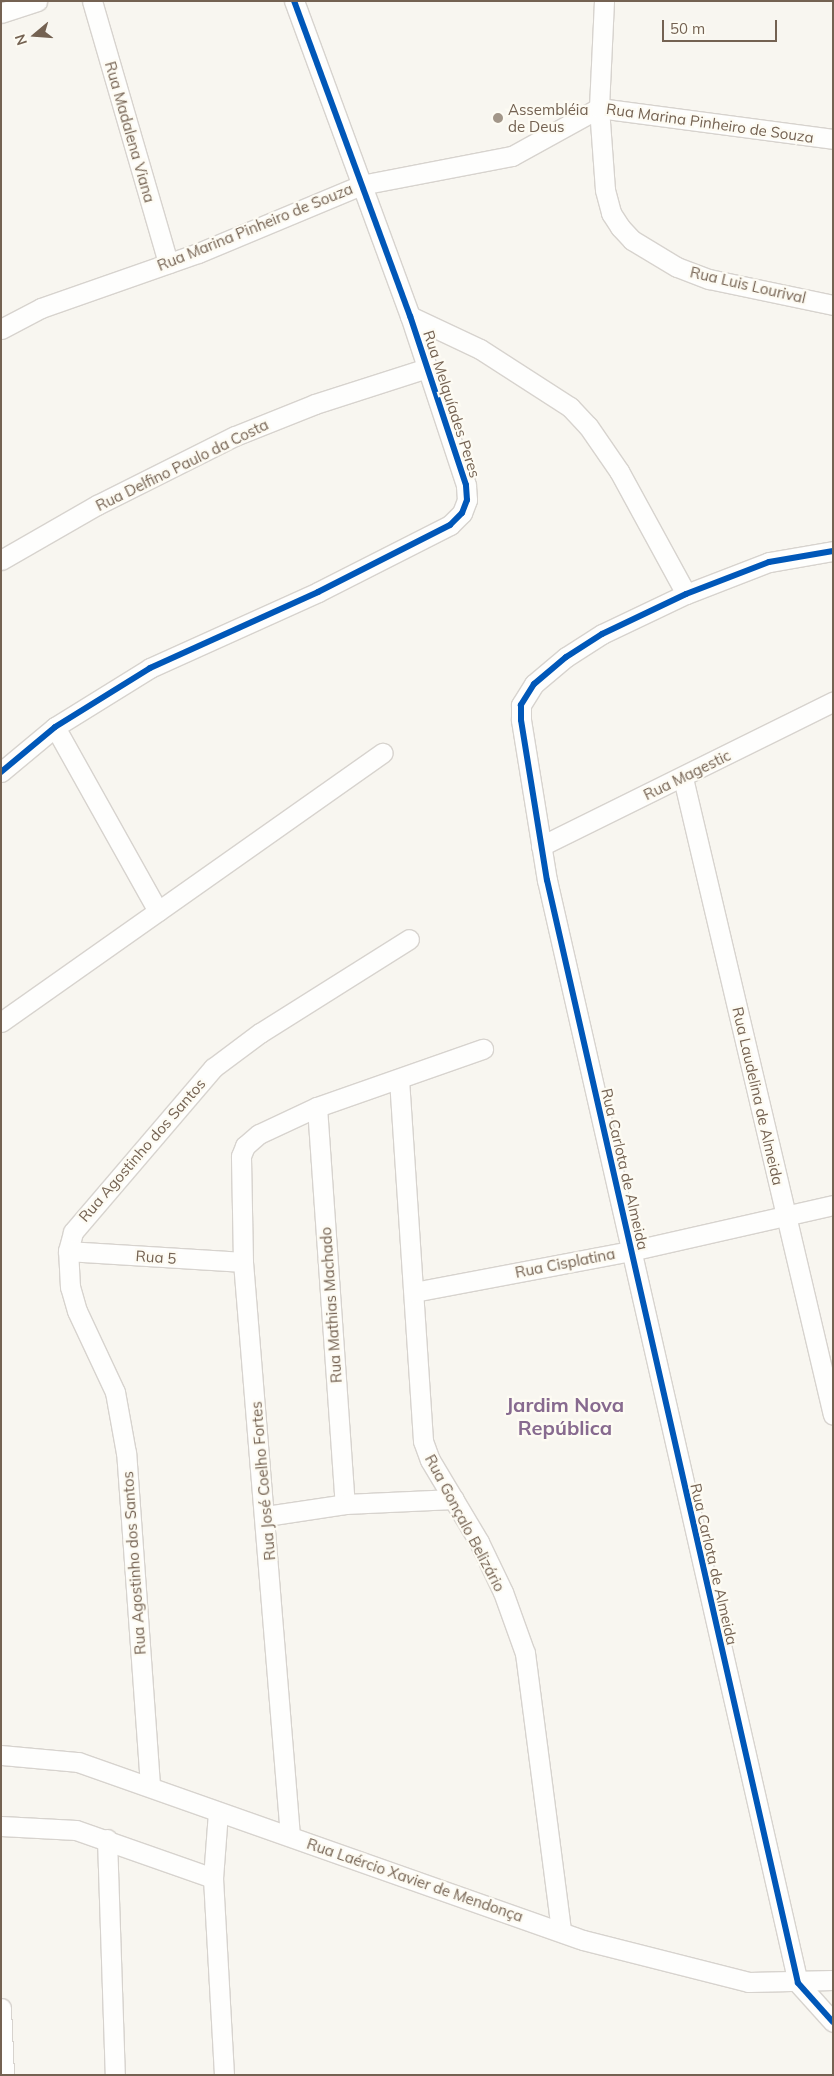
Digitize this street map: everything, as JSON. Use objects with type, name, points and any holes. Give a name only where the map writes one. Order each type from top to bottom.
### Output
[{"type":"street","points":[[1,14],[37,1]]},
{"type":"street","name":"Rua Madalena Viana","points":[[92,1],[168,263]]},
{"type":"street","name":"Rua Melquíades Peres","points":[[1,772],[55,727],[150,668],[318,592],[450,525],[462,513],[467,500],[466,485],[410,316],[294,1]]},
{"type":"street","name":"Rua Luis Lourival","points":[[604,1],[599,108],[605,190],[611,213],[632,240],[677,267],[709,279],[833,305]]},
{"type":"street","name":"Rua Marina Pinheiro de Souza","points":[[1,329],[41,308],[168,263],[361,185],[512,156],[599,108],[833,139]]},
{"type":"street","points":[[410,316],[502,362],[570,407],[588,426],[619,472],[686,594]]},
{"type":"street","name":"Rua Delfino Paulo da Costa","points":[[1,560],[97,506],[235,436],[315,404],[427,368]]},
{"type":"street","name":"Rua Carlota de Almeida","points":[[798,1982],[540,846],[521,720],[525,696],[566,657],[602,634],[686,594],[770,562],[833,551]]},
{"type":"street","name":"Rua Magestic","points":[[540,846],[683,778],[833,702]]},
{"type":"street","points":[[55,727],[158,911]]},
{"type":"street","points":[[1,1022],[383,753]]},
{"type":"street","name":"Rua Laudelina de Almeida","points":[[683,778],[833,1415]]},
{"type":"street","name":"Rua Agostinho dos Santos","points":[[150,1785],[122,1425],[111,1382],[76,1311],[70,1288],[68,1251],[79,1222],[213,1068],[260,1034],[409,939]]},
{"type":"street","points":[[317,1106],[483,1049]]},
{"type":"street","name":"Rua Gonçalo Belizário","points":[[399,1079],[423,1442],[430,1460],[454,1499],[503,1592],[525,1653],[560,1931]]},
{"type":"street","name":"Rua José Coelho Fortes","points":[[290,1836],[266,1516],[243,1262],[240,1156],[245,1146],[259,1134],[317,1106]]},
{"type":"street","name":"Rua Mathias Machado","points":[[317,1106],[345,1504]]},
{"type":"street","name":"Rua Cisplatina","points":[[414,1292],[631,1251],[833,1204]]},
{"type":"street","name":"Rua 5","points":[[68,1251],[243,1262]]},
{"type":"street","points":[[266,1516],[345,1504],[454,1499]]},
{"type":"street","name":"Rua Laércio Xavier de Mendonça","points":[[1,1755],[78,1762],[150,1785],[218,1812],[560,1931],[720,1977],[749,1982],[833,1980]]},
{"type":"street","points":[[218,1812],[213,1878],[224,2075]]},
{"type":"street","points":[[1,1826],[76,1830],[107,1839],[213,1878]]},
{"type":"street","points":[[107,1839],[115,2075]]},
{"type":"street","points":[[798,1982],[833,2022]]},
{"type":"street","points":[[1,2008],[4,2075]]},
{"type":"cycle path","points":[[1,772],[55,727],[150,668],[318,592],[450,525],[462,513],[467,500],[466,485],[410,316],[294,1]]},
{"type":"cycle path","points":[[833,551],[769,562],[686,594],[602,634],[566,657],[534,684],[521,705],[521,720],[547,880],[798,1983],[833,2022]]},
{"type":"place","name":"Assembléia de Deus","points":[[498,118]]},
{"type":"district","name":"Jardim Nova República","points":[[565,1416]]}]
